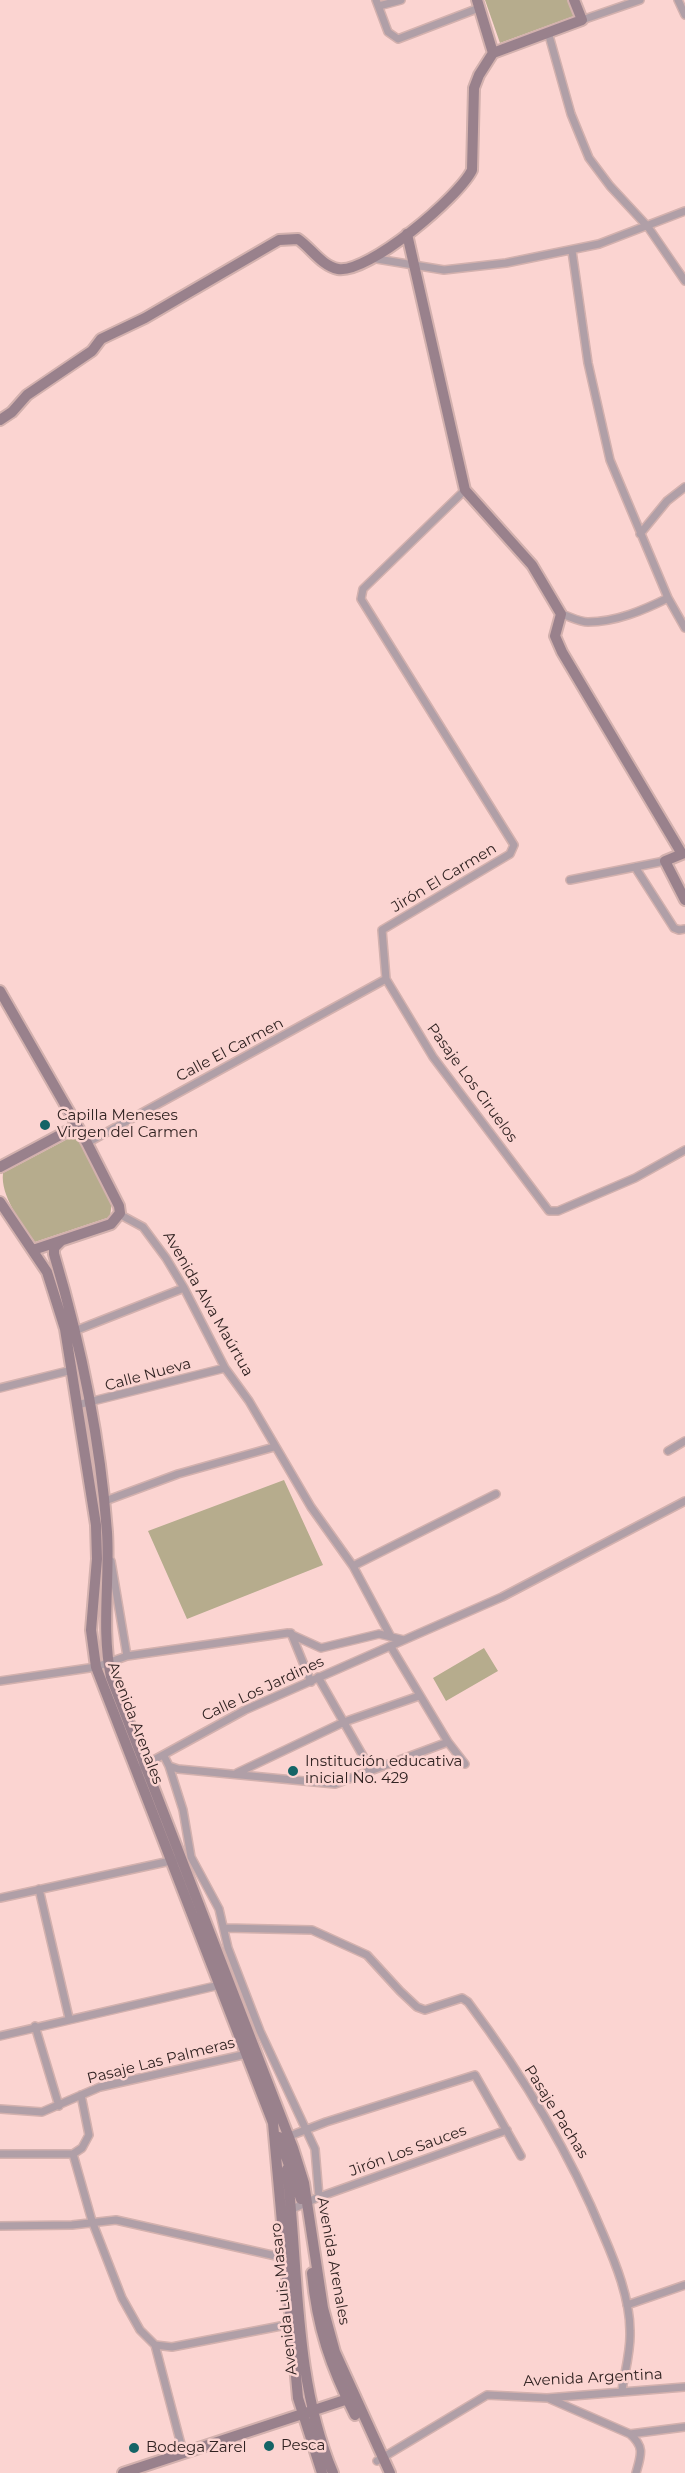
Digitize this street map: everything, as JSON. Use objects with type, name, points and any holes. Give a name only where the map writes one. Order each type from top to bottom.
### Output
[{"type":"main road","points":[[0,420],[12,412],[27,394],[92,351],[101,339],[145,318],[279,240],[298,239],[330,266],[341,269],[352,268],[436,213],[467,180],[472,170],[474,88],[479,75],[493,53],[582,20],[574,0]]},
{"type":"main road","points":[[478,4],[493,53]]},
{"type":"main road","points":[[407,234],[465,490],[532,565],[561,614],[555,636],[562,652],[684,853],[664,861],[685,900]]},
{"type":"main road","points":[[0,991],[117,1198],[119,1214],[111,1224],[33,1250]]},
{"type":"main road","points":[[0,1167],[77,1126]]},
{"type":"main road","name":"Avenida Arenales","points":[[0,1202],[47,1272],[65,1329],[96,1525],[97,1559],[92,1630],[96,1667],[141,1767],[220,1985],[277,2121],[286,2212]]},
{"type":"main road","points":[[60,1242],[54,1248],[54,1254],[77,1330],[91,1404],[105,1501],[108,1550],[105,1651],[141,1767]]},
{"type":"main road","points":[[176,1860],[284,2138],[285,2151],[305,2205],[319,2329],[380,2460],[390,2473]]},
{"type":"main road","name":"Avenida Arenales","points":[[284,2138],[304,2183],[305,2205]]},
{"type":"main road","name":"Avenida Luis Masaro","points":[[285,2151],[285,2258],[301,2413],[322,2473]]},
{"type":"main road","name":"Avenida Luis Masaro","points":[[286,2212],[305,2365],[313,2409],[333,2473]]},
{"type":"main road","points":[[123,2473],[351,2398]]},
{"type":"main road","points":[[380,2460],[382,2473]]},
{"type":"street","points":[[400,0],[377,3],[388,32],[391,37],[398,39],[478,4]]},
{"type":"street","points":[[582,20],[640,0]]},
{"type":"street","points":[[678,0],[685,15]]},
{"type":"street","points":[[548,32],[571,114],[589,158],[610,186],[648,226],[685,281]]},
{"type":"street","points":[[370,258],[444,270],[506,263],[572,251],[685,211]]},
{"type":"street","points":[[572,251],[588,363],[610,460],[668,598],[685,628]]},
{"type":"street","points":[[640,534],[667,501],[685,486]]},
{"type":"street","name":"Jirón El Carmen","points":[[382,930],[510,854],[513,845],[512,838],[361,599],[363,589],[465,490]]},
{"type":"street","points":[[561,614],[586,622],[614,619],[646,609],[668,598]]},
{"type":"street","points":[[570,880],[664,861]]},
{"type":"street","points":[[635,867],[674,928],[679,930],[685,928]]},
{"type":"street","name":"Pasaje Los Ciruelos","points":[[382,930],[386,979],[433,1057],[549,1211],[558,1211],[634,1178],[685,1150]]},
{"type":"street","name":"Calle El Carmen","points":[[87,1143],[386,979]]},
{"type":"street","name":"Avenida Alva Maúrtua","points":[[119,1214],[147,1230],[184,1288],[225,1368],[249,1401],[311,1507],[353,1566],[391,1637]]},
{"type":"street","points":[[77,1330],[184,1288]]},
{"type":"street","name":"Calle Nueva","points":[[77,1406],[225,1368]]},
{"type":"street","points":[[0,1388],[72,1370]]},
{"type":"street","points":[[668,1451],[685,1441]]},
{"type":"street","points":[[105,1501],[178,1474],[274,1447]]},
{"type":"street","points":[[353,1566],[496,1494]]},
{"type":"street","name":"Calle Los Jardines","points":[[141,1767],[245,1710],[502,1597],[685,1501]]},
{"type":"street","points":[[108,1550],[127,1656]]},
{"type":"street","points":[[0,1681],[96,1667],[127,1656],[291,1633],[321,1648],[379,1634],[404,1640]]},
{"type":"street","points":[[291,1633],[311,1682]]},
{"type":"street","points":[[391,1647],[448,1742],[465,1764]]},
{"type":"street","points":[[318,1677],[371,1770]]},
{"type":"street","points":[[235,1775],[344,1722],[420,1696]]},
{"type":"street","points":[[169,1766],[235,1775],[335,1784],[448,1742]]},
{"type":"street","points":[[164,1756],[183,1810],[191,1857],[219,1909],[228,1948],[260,2031],[315,2149],[319,2197]]},
{"type":"street","points":[[0,1898],[176,1860]]},
{"type":"street","points":[[39,1889],[69,2018]]},
{"type":"street","name":"Pasaje Pachas","points":[[225,1928],[312,1930],[367,1955],[400,1991],[425,2010],[462,1998],[482,2021],[559,2139],[581,2181],[613,2258],[627,2305],[630,2333],[622,2390]]},
{"type":"street","points":[[0,2036],[69,2018],[220,1985]]},
{"type":"street","points":[[35,2026],[59,2106]]},
{"type":"street","name":"Pasaje Las Palmeras","points":[[0,2109],[42,2112],[100,2087],[247,2054]]},
{"type":"street","points":[[284,2138],[475,2075],[521,2156]]},
{"type":"street","points":[[0,2154],[73,2154],[82,2148],[89,2135],[81,2095]]},
{"type":"street","name":"Jirón Los Sauces","points":[[305,2205],[319,2197],[507,2130]]},
{"type":"street","points":[[73,2154],[92,2222],[132,2318],[155,2345],[183,2452]]},
{"type":"street","name":"Avenida Arenales","points":[[286,2212],[305,2205]]},
{"type":"street","points":[[0,2226],[72,2225],[116,2220],[285,2258]]},
{"type":"street","points":[[627,2305],[685,2285]]},
{"type":"street","points":[[155,2345],[172,2347],[291,2324]]},
{"type":"street","name":"Avenida Argentina","points":[[380,2460],[487,2395],[547,2397],[685,2387]]},
{"type":"street","points":[[547,2397],[630,2434],[638,2441],[642,2451],[636,2473]]},
{"type":"street","points":[[630,2434],[685,2427]]},
{"type":"shaded area","points":[[485,0],[568,0],[574,16],[500,43]]},
{"type":"shaded area","points":[[77,1134],[112,1201],[110,1217],[35,1242],[8,1200],[3,1173]]},
{"type":"shaded area","points":[[284,1480],[323,1565],[187,1619],[148,1531]]},
{"type":"shaded area","points":[[484,1648],[498,1671],[446,1701],[433,1678]]},
{"type":"place","name":"Capilla Meneses Virgen del Carmen","points":[[45,1125]]},
{"type":"place","name":"Institución educativa inicial No. 429","points":[[293,1771]]},
{"type":"place","name":"Pesca","points":[[269,2446]]},
{"type":"place","name":"Bodega Zarel","points":[[134,2448]]}]
